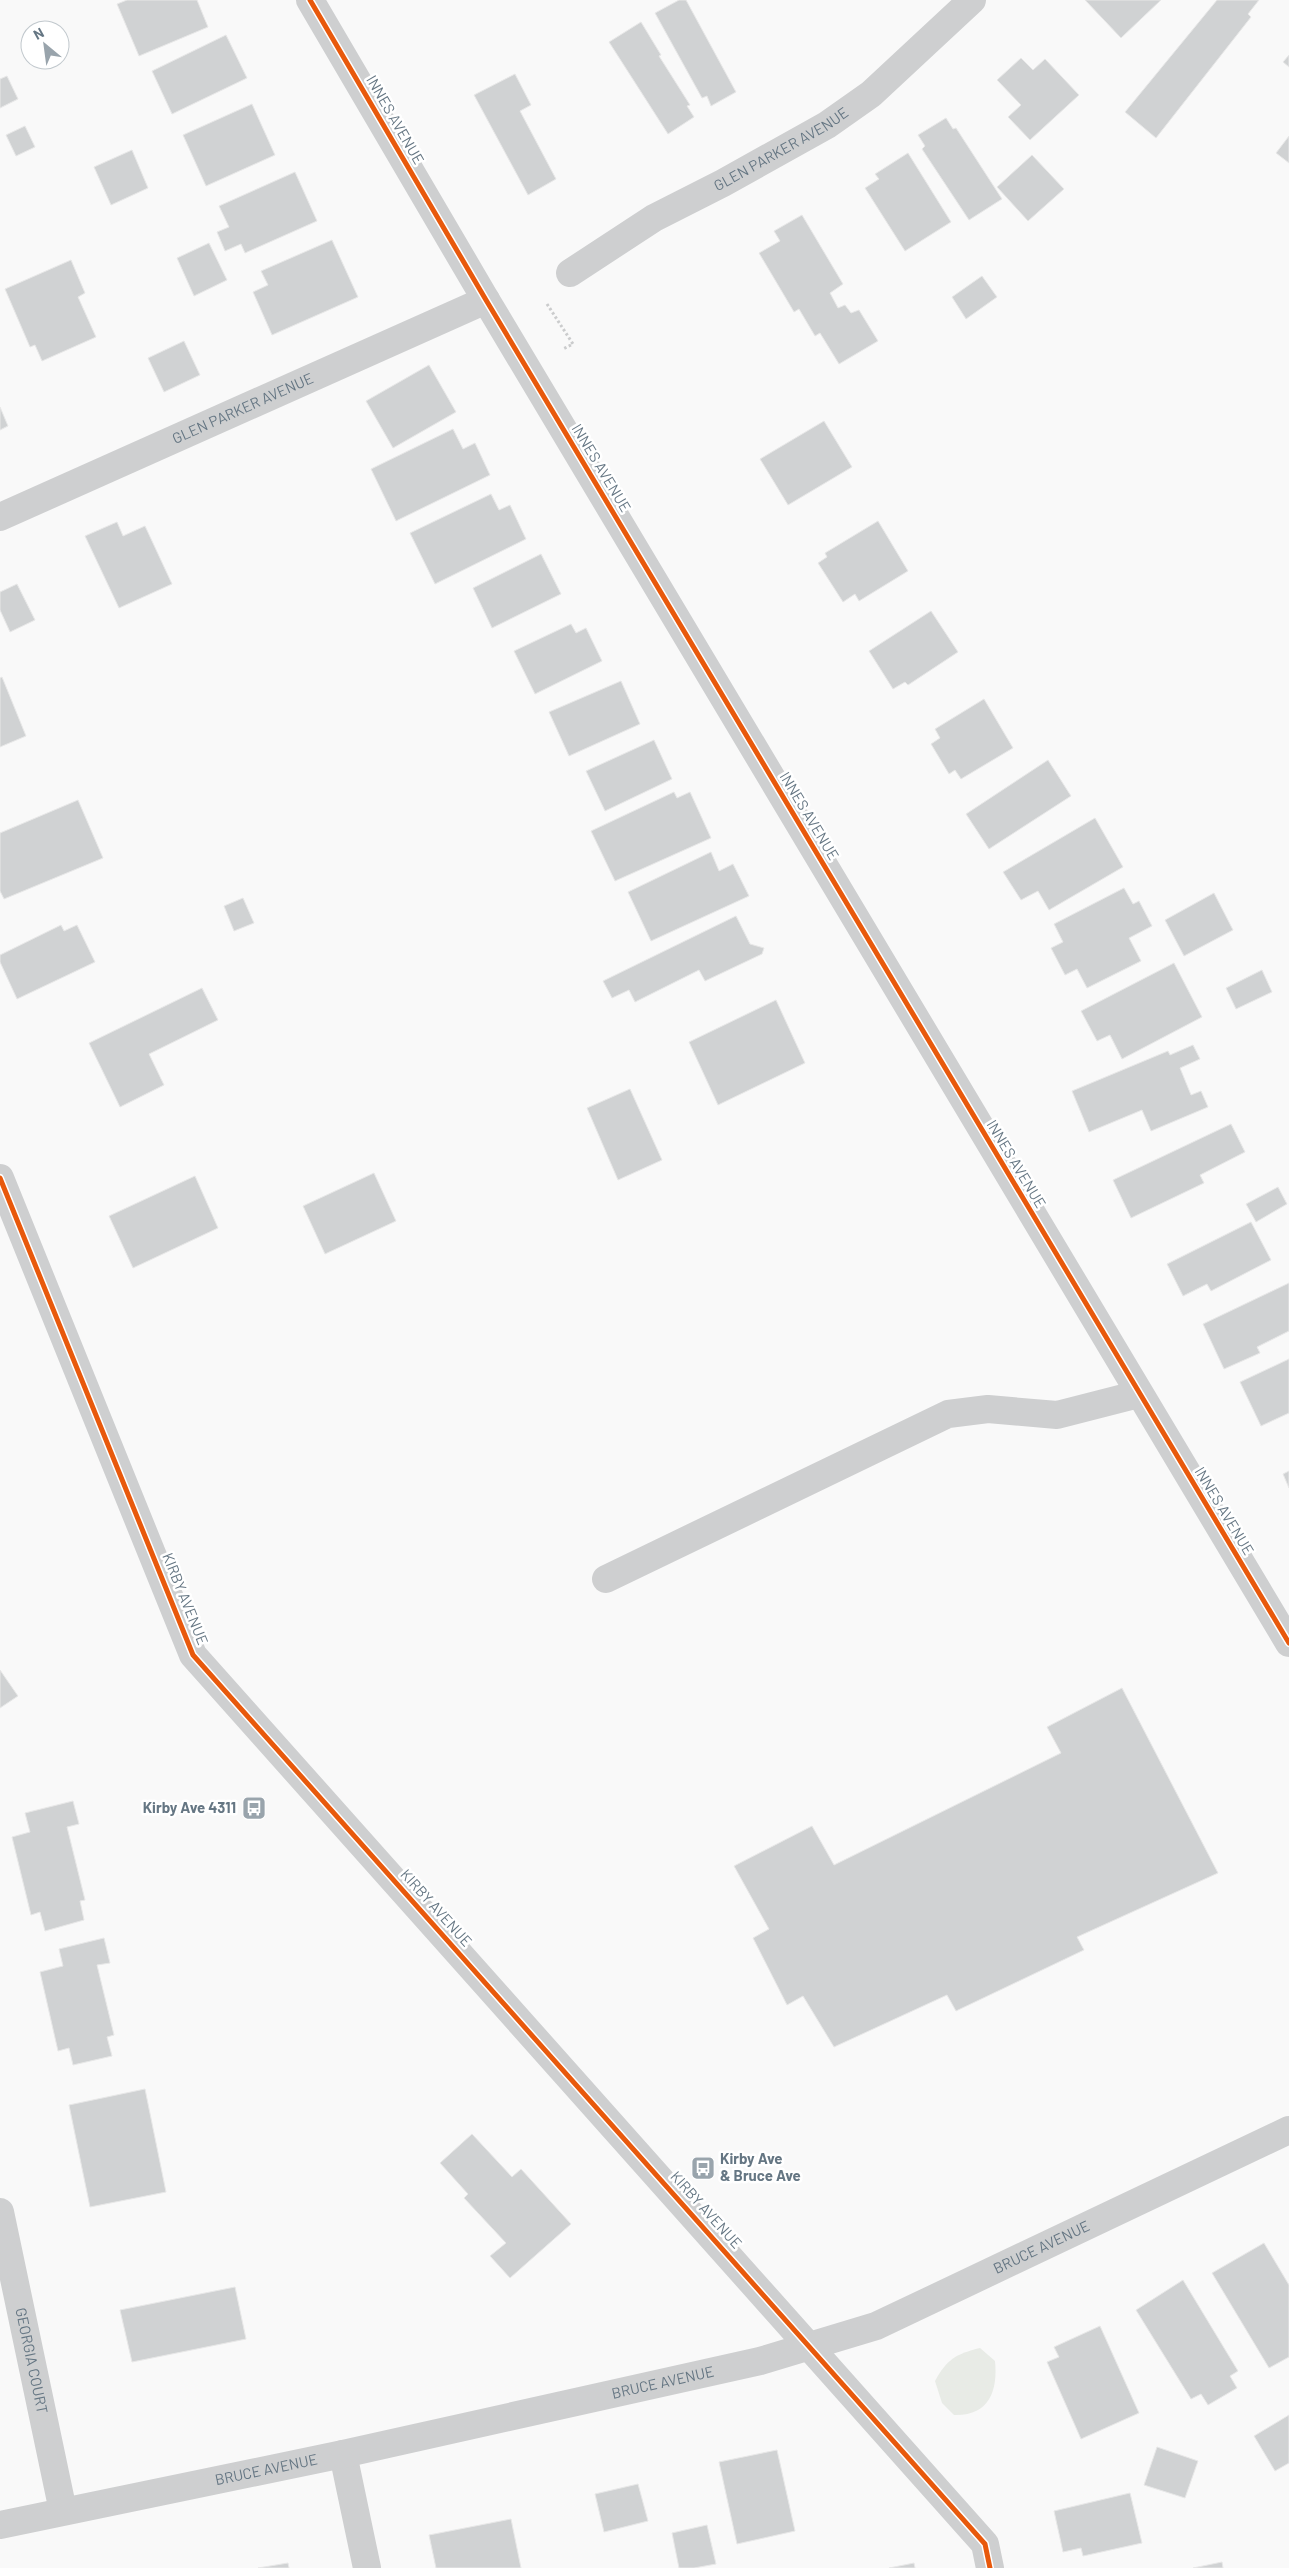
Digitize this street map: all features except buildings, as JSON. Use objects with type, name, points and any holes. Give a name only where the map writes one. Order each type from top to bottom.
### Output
[{"type":"street","name":"INNES AVENUE","points":[[310,0],[486,300],[1289,1643]]},
{"type":"street","name":"GLEN PARKER AVENUE","points":[[570,273],[654,218],[723,183],[827,125],[871,94],[972,0]]},
{"type":"street","name":"GLEN PARKER AVENUE","points":[[0,518],[486,300]]},
{"type":"street","name":"KIRBY AVENUE","points":[[0,1178],[193,1655],[812,2347],[985,2544],[990,2568]]},
{"type":"street","points":[[606,1579],[948,1414],[988,1409],[1057,1415],[1139,1394]]},
{"type":"street","name":"BRUCE AVENUE","points":[[0,2525],[343,2454],[760,2361],[812,2347],[876,2326],[1289,2130]]},
{"type":"street","name":"GEORGIA COURT","points":[[0,2212],[63,2511]]},
{"type":"street","points":[[343,2454],[367,2568]]},
{"type":"path","points":[[543,298],[572,344],[563,350]]},
{"type":"shaded area","points":[[980,2348],[995,2361],[996,2372],[993,2392],[989,2400],[976,2411],[954,2415],[942,2403],[935,2381],[944,2367],[953,2358]]},
{"type":"cycle path","points":[[310,0],[486,300],[1289,1643]]},
{"type":"cycle path","points":[[0,1178],[193,1655],[985,2544],[990,2568]]},
{"type":"place","name":"Kirby Ave 4311","points":[[254,1808]]},
{"type":"place","name":"Kirby Ave & Bruce Ave","points":[[703,2168]]}]
